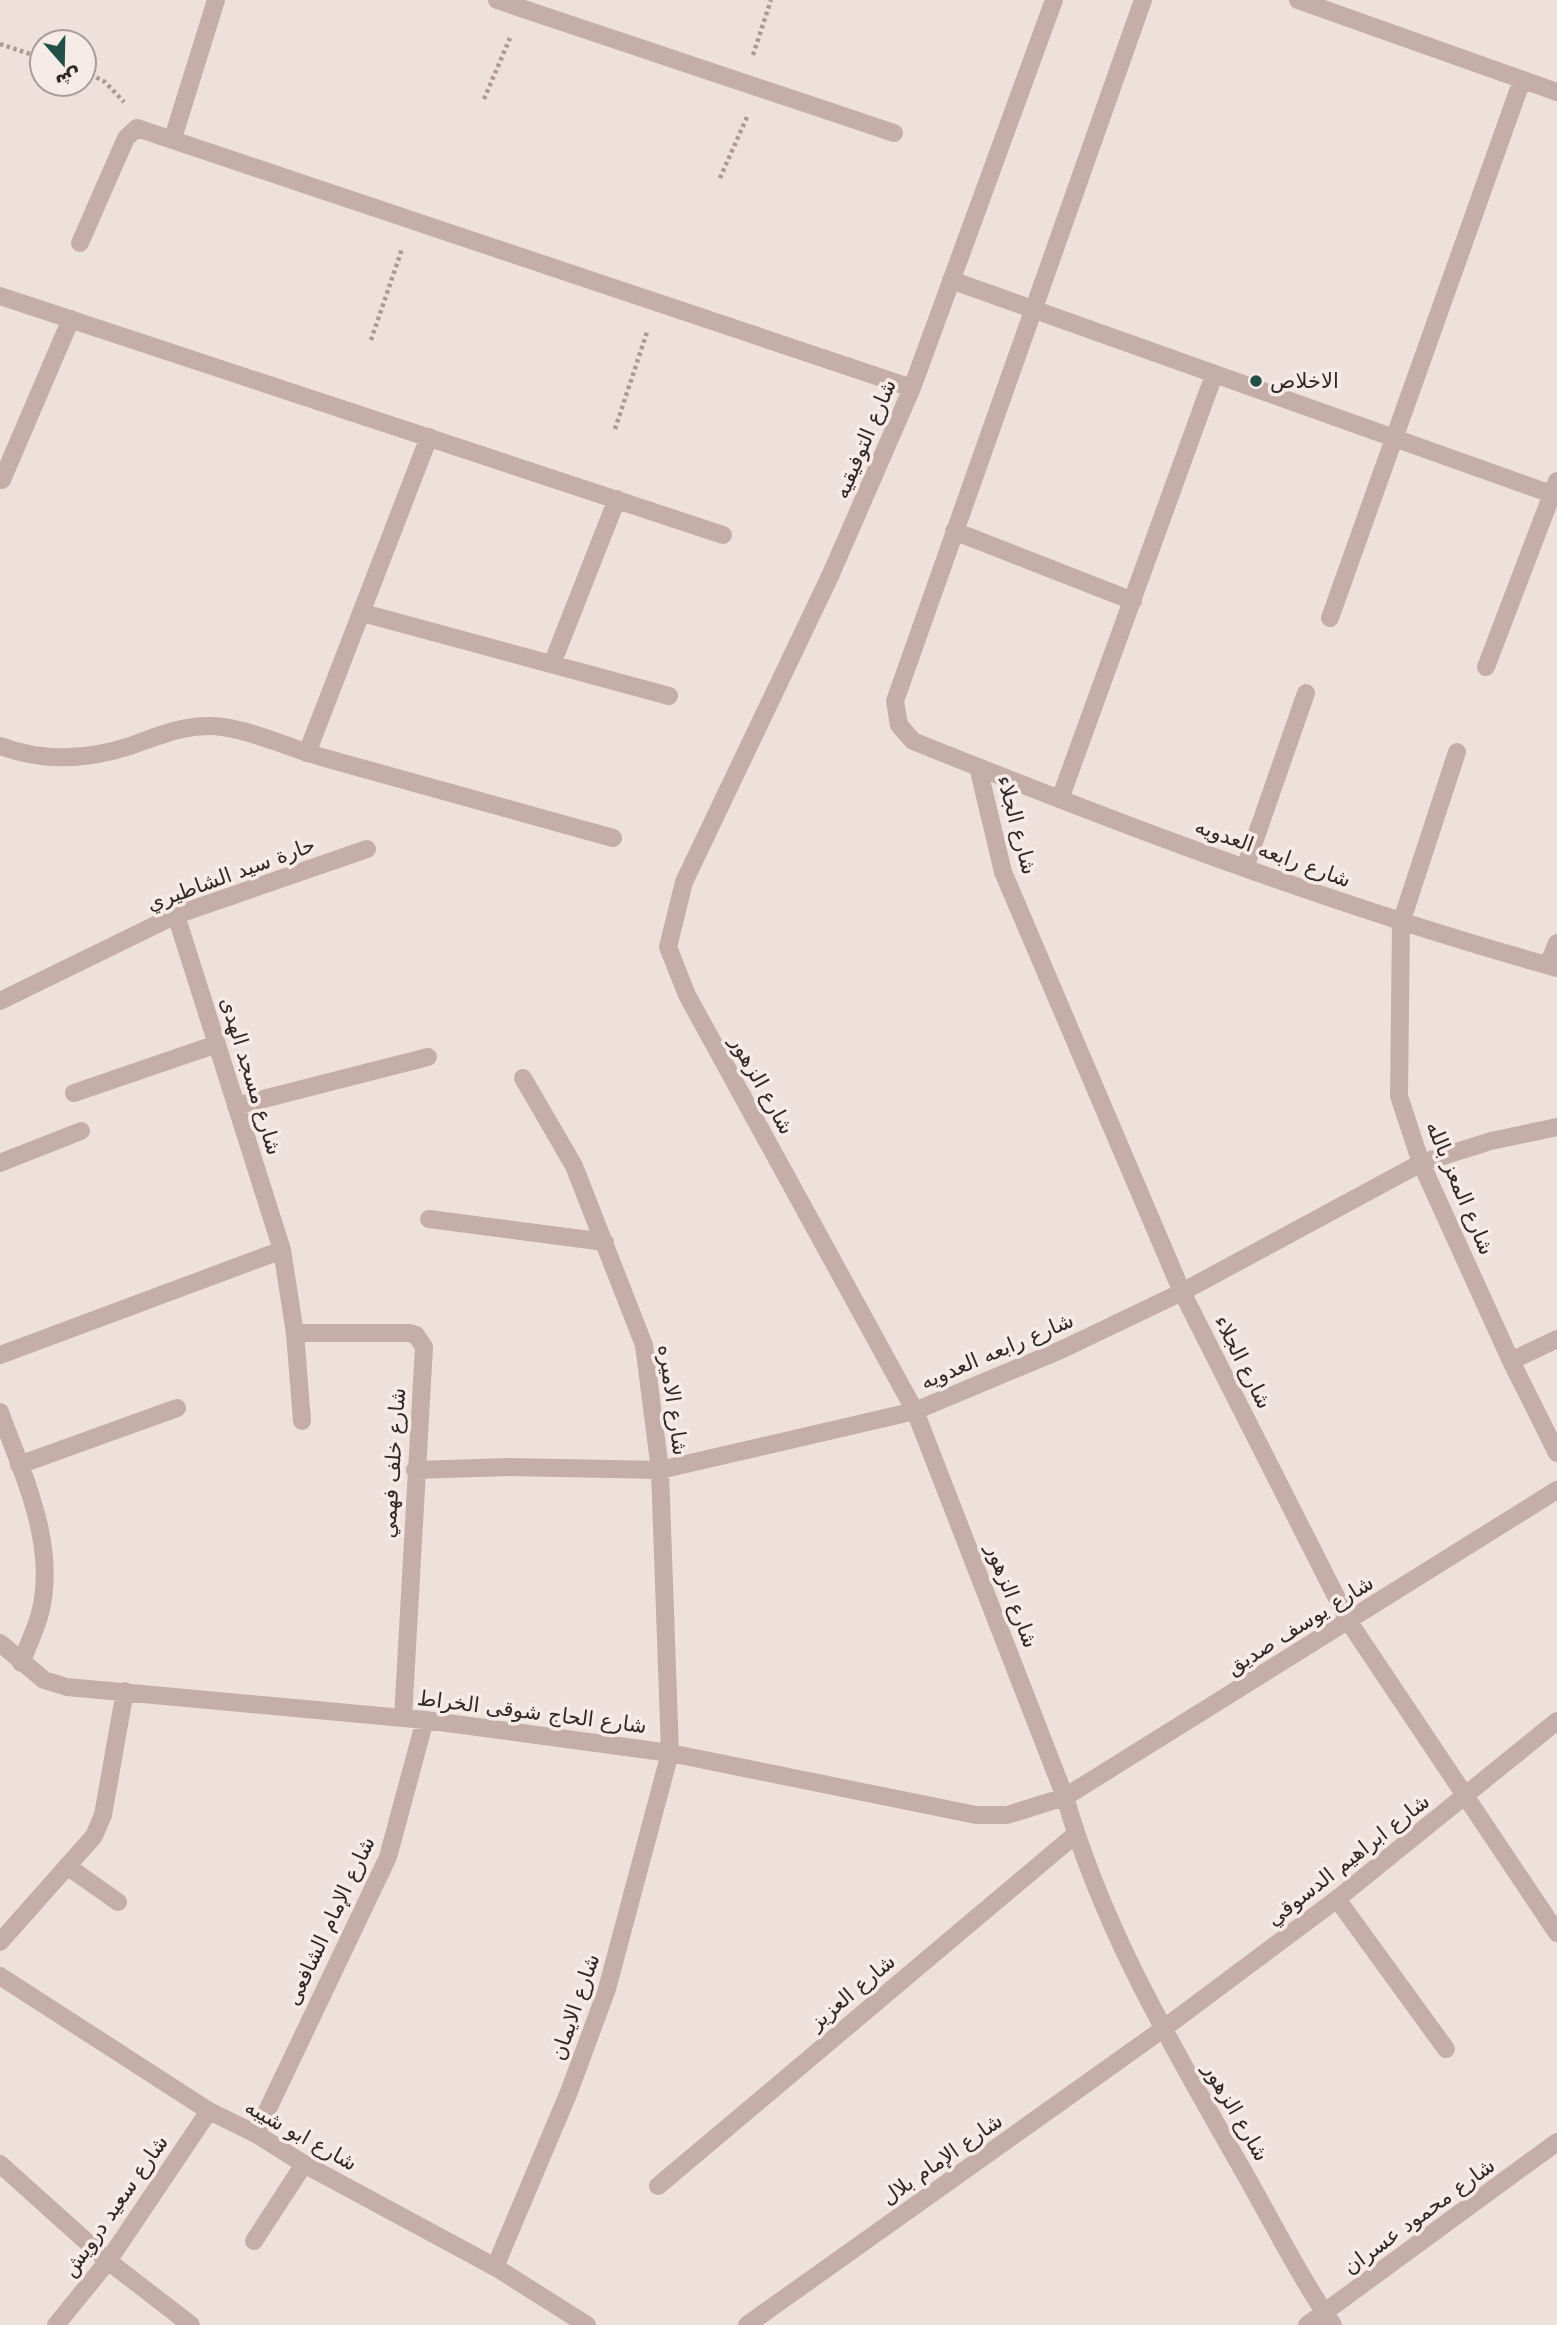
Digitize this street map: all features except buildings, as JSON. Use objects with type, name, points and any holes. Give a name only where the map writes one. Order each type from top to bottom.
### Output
[{"type":"street","points":[[173,138],[216,0]]},
{"type":"street","points":[[497,0],[894,132]]},
{"type":"street","name":"شارع التوفيقيه","points":[[684,881],[831,574],[912,388],[1054,0]]},
{"type":"street","points":[[978,767],[913,741],[899,725],[895,701],[1143,0]]},
{"type":"street","points":[[1297,0],[1557,92]]},
{"type":"street","points":[[1330,618],[1522,79]]},
{"type":"street","points":[[80,243],[125,138],[137,128],[912,388]]},
{"type":"street","points":[[951,280],[1395,439],[1555,490],[1486,667]]},
{"type":"street","points":[[0,296],[723,534]]},
{"type":"street","points":[[2,480],[71,319]]},
{"type":"street","points":[[1060,799],[1214,375]]},
{"type":"street","points":[[307,753],[429,437]]},
{"type":"street","points":[[552,664],[617,499]]},
{"type":"street","points":[[954,531],[1133,601]]},
{"type":"street","points":[[363,613],[669,696]]},
{"type":"street","points":[[1245,868],[1306,693]]},
{"type":"street","points":[[0,746],[20,753],[72,757],[101,753],[178,729],[201,725],[225,727],[307,753],[612,838]]},
{"type":"street","name":"شارع المعز بالله","points":[[1457,752],[1401,923],[1399,1096],[1421,1163],[1511,1361],[1557,1453]]},
{"type":"street","name":"شارع رابعه العدويه","points":[[978,767],[1245,868],[1401,923],[1553,967]]},
{"type":"street","name":"شارع الجلاء","points":[[978,767],[993,841],[1003,872],[1182,1292],[1349,1622],[1464,1798],[1557,1933]]},
{"type":"street","name":"حارة سيد الشاطيري","points":[[0,1001],[176,915],[367,849]]},
{"type":"street","name":"شارع الزهور","points":[[684,881],[668,947],[687,995],[915,1411],[1065,1797],[1076,1834],[1120,1947],[1163,2029],[1329,2319]]},
{"type":"street","name":"شارع مسجد الهدى","points":[[176,915],[282,1251],[295,1333],[302,1421]]},
{"type":"street","points":[[1553,967],[1557,943]]},
{"type":"street","points":[[74,1093],[217,1044]]},
{"type":"street","points":[[236,1106],[428,1057]]},
{"type":"street","name":"شارع الاميره","points":[[523,1079],[574,1166],[644,1345],[660,1470],[670,1753]]},
{"type":"street","name":"شارع رابعه العدويه","points":[[415,1470],[509,1467],[660,1470],[915,1411],[1063,1349],[1182,1292],[1421,1163],[1491,1141],[1557,1127]]},
{"type":"street","points":[[0,1163],[81,1131]]},
{"type":"street","points":[[429,1219],[605,1242]]},
{"type":"street","points":[[0,1355],[282,1251]]},
{"type":"street","name":"شارع خلف فهمي","points":[[295,1333],[409,1333],[421,1341],[424,1348],[403,1718]]},
{"type":"street","points":[[1511,1361],[1557,1339]]},
{"type":"street","points":[[19,1465],[177,1408]]},
{"type":"street","points":[[0,1412],[36,1513],[44,1564],[39,1615],[21,1663]]},
{"type":"street","name":"شارع يوسف صديق","points":[[1065,1797],[1557,1490]]},
{"type":"street","name":"شارع الحاج شوقى الخراط","points":[[0,1643],[44,1680],[67,1687],[425,1720],[670,1753],[976,1815],[1007,1815],[1065,1797]]},
{"type":"street","points":[[0,1942],[94,1836],[103,1815],[125,1691]]},
{"type":"street","name":"شارع الإمام الشافعى","points":[[256,2134],[388,1857],[425,1720]]},
{"type":"street","name":"شارع ابراهيم الدسوقي","points":[[1163,2029],[1337,1899],[1557,1721]]},
{"type":"street","name":"شارع الايمان","points":[[495,2267],[569,2092],[607,1989],[670,1753]]},
{"type":"street","name":"شارع العزيز","points":[[658,2186],[1076,1834]]},
{"type":"street","points":[[67,1866],[118,1902]]},
{"type":"street","points":[[1337,1899],[1446,2049]]},
{"type":"street","name":"شارع ابو شيبه","points":[[0,1976],[209,2111],[256,2134],[304,2164],[495,2267],[587,2325]]},
{"type":"street","name":"شارع الإمام بلال","points":[[747,2325],[1163,2029]]},
{"type":"street","name":"شارع سعيد درويش","points":[[56,2325],[108,2261],[209,2111]]},
{"type":"street","name":"شارع محمود عسران","points":[[1307,2325],[1329,2319],[1557,2142]]},
{"type":"street","points":[[0,2164],[108,2261],[191,2325]]},
{"type":"street","points":[[254,2241],[304,2164]]},
{"type":"path","points":[[720,178],[752,85],[771,0]]},
{"type":"path","points":[[484,99],[523,9]]},
{"type":"path","points":[[0,44],[28,53]]},
{"type":"path","points":[[98,79],[123,100],[137,128]]},
{"type":"path","points":[[371,340],[413,219]]},
{"type":"path","points":[[615,429],[657,301]]},
{"type":"place","name":"الاخلاص","points":[[1256,381]]}]
